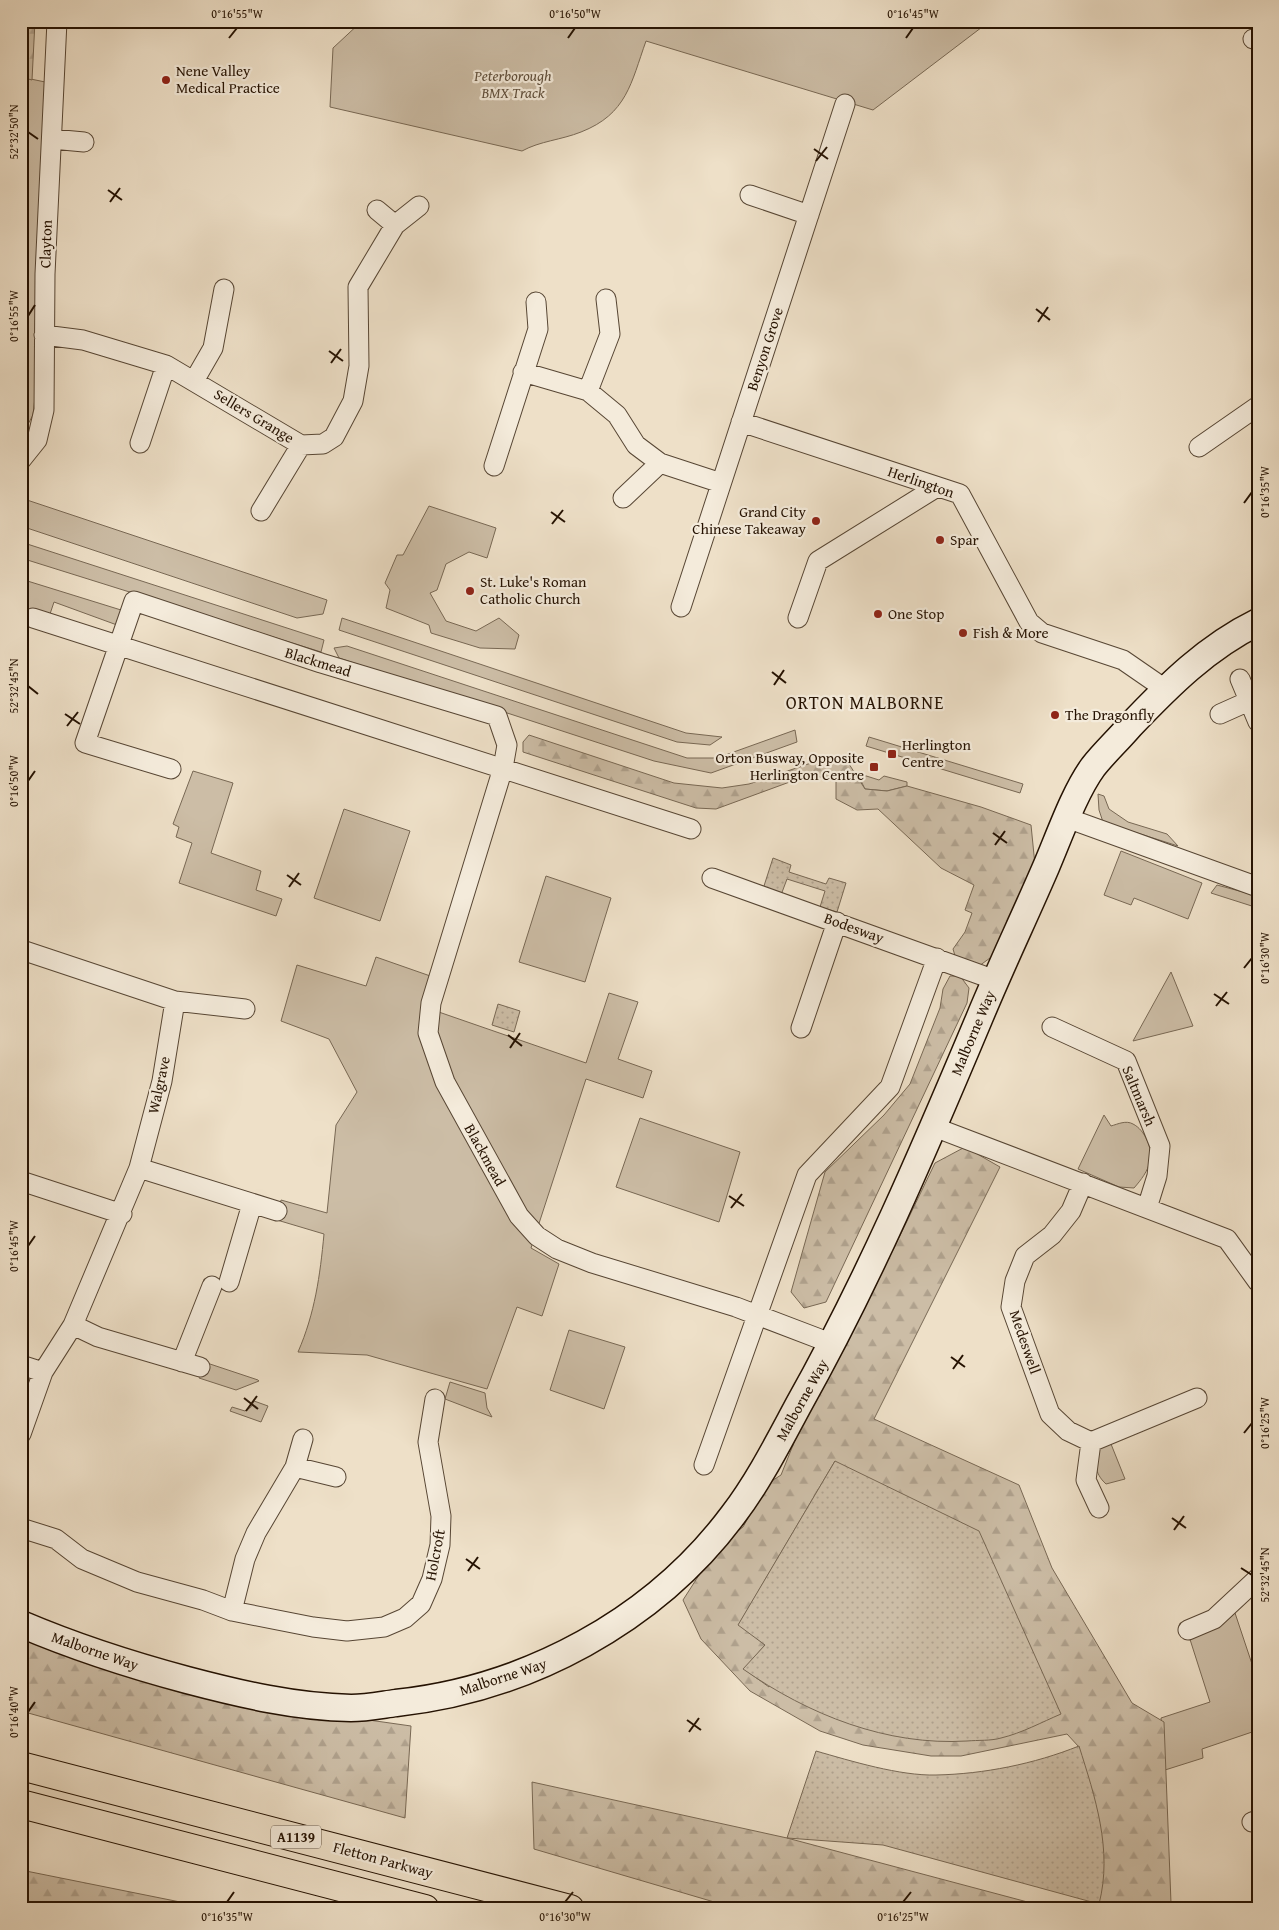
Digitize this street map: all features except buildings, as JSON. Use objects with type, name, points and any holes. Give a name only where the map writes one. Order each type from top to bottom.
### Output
[{"type":"highway","points":[[21,1752],[209,1813]]},
{"type":"highway","name":"Fletton Parkway","points":[[21,1766],[209,1813],[570,1909]]},
{"type":"highway","name":"A1139","points":[[21,1804],[425,1909]]},
{"type":"highway","points":[[21,1809],[68,1815]]},
{"type":"street","name":"Clayton","points":[[21,460],[37,440],[44,410],[48,177],[52,139],[57,21]]},
{"type":"street","name":"Benyon Grove","points":[[681,607],[845,104]]},
{"type":"street","points":[[52,139],[84,142]]},
{"type":"street","points":[[750,195],[809,215]]},
{"type":"street","name":"Sellers Grange","points":[[44,335],[83,340],[166,364],[301,445],[323,444],[334,437],[353,401],[359,366],[358,287],[395,225],[419,206]]},
{"type":"street","points":[[377,210],[395,225]]},
{"type":"street","points":[[194,381],[213,348],[224,289]]},
{"type":"street","points":[[588,391],[610,334],[606,299]]},
{"type":"street","points":[[494,466],[538,329],[536,302]]},
{"type":"street","points":[[140,443],[166,364]]},
{"type":"street","points":[[523,372],[588,391],[617,415],[636,445],[660,463],[721,483]]},
{"type":"street","points":[[1199,447],[1258,406]]},
{"type":"street","name":"Herlington","points":[[741,422],[960,494],[1029,622],[1042,634],[1123,660],[1165,689]]},
{"type":"street","points":[[261,511],[301,445]]},
{"type":"street","points":[[623,498],[660,463]]},
{"type":"street","points":[[798,618],[818,561],[936,487]]},
{"type":"street","name":"Blackmead","points":[[171,769],[85,744],[134,602],[321,663],[497,716],[507,744],[503,768],[431,1003],[428,1033],[445,1082],[519,1216],[537,1236],[557,1249],[592,1263],[758,1315],[833,1344]]},
{"type":"street","points":[[33,618],[691,829]]},
{"type":"street","name":"Malborne Way","points":[[21,1624],[138,1667],[213,1687],[284,1702],[353,1708],[434,1699],[504,1680],[550,1663],[591,1640],[640,1607],[687,1567],[733,1515],[772,1454],[833,1344],[934,1127],[995,980],[1067,818],[1093,767],[1165,689],[1204,654],[1232,635],[1258,622]]},
{"type":"street","points":[[1240,679],[1258,722]]},
{"type":"street","points":[[1220,714],[1249,701]]},
{"type":"street","points":[[1067,818],[1258,887]]},
{"type":"street","name":"Bodesway","points":[[712,878],[995,980]]},
{"type":"street","points":[[801,1028],[837,922]]},
{"type":"street","points":[[25,951],[175,1001],[245,1008]]},
{"type":"street","points":[[704,1465],[807,1175],[890,1087],[937,958]]},
{"type":"street","name":"Walgrave","points":[[21,1434],[43,1372],[73,1326],[122,1214],[139,1168],[162,1081],[175,1001]]},
{"type":"street","name":"Saltmarsh","points":[[1052,1027],[1126,1061],[1160,1146],[1157,1176],[1147,1208]]},
{"type":"street","points":[[934,1127],[1227,1239],[1258,1282]]},
{"type":"street","points":[[139,1168],[277,1211]]},
{"type":"street","points":[[21,1181],[122,1214]]},
{"type":"street","name":"Medeswell","points":[[1083,1183],[1071,1211],[1052,1234],[1025,1256],[1015,1281],[1011,1307],[1050,1414],[1068,1431],[1091,1442]]},
{"type":"street","points":[[182,1362],[220,1284],[252,1204]]},
{"type":"street","points":[[73,1326],[98,1336],[200,1367]]},
{"type":"street","points":[[21,1365],[43,1372]]},
{"type":"street","points":[[1099,1508],[1086,1480],[1091,1442],[1197,1398]]},
{"type":"street","name":"Holcroft","points":[[21,1528],[56,1539],[82,1560],[137,1582],[203,1600],[232,1611],[313,1628],[347,1631],[384,1627],[405,1618],[421,1604],[432,1579],[440,1545],[441,1516],[428,1442],[435,1399]]},
{"type":"street","points":[[232,1611],[245,1558],[256,1532],[295,1467],[303,1439]]},
{"type":"street","points":[[295,1467],[336,1477]]},
{"type":"street","points":[[1188,1630],[1214,1619],[1258,1578]]},
{"type":"green space","points":[[21,21],[35,21],[32,80],[21,77]]},
{"type":"green space","name":"Peterborough BMX Track","points":[[362,21],[990,21],[873,110],[646,41],[625,96],[608,116],[596,125],[581,132],[522,151],[330,107],[333,48]]},
{"type":"green space","points":[[21,77],[50,83],[40,354],[33,415],[21,437]]},
{"type":"green space","points":[[21,498],[327,600],[323,614],[297,618],[21,526]]},
{"type":"green space","points":[[429,506],[496,528],[487,558],[469,552],[446,564],[437,590],[430,593],[446,621],[476,631],[499,618],[519,635],[515,649],[480,648],[431,633],[429,625],[386,608],[390,590],[385,583],[397,555],[403,555]]},
{"type":"green space","points":[[21,542],[324,640],[321,652],[21,558]]},
{"type":"green space","points":[[21,579],[121,610],[117,625],[54,602],[49,617],[21,611]]},
{"type":"green space","points":[[342,618],[686,733],[722,737],[710,745],[677,742],[339,630]]},
{"type":"green space","points":[[347,646],[687,758],[717,758],[795,730],[797,742],[711,773],[654,761],[339,658],[334,648]]},
{"type":"green space","points":[[529,735],[674,783],[722,788],[749,784],[817,761],[849,764],[865,789],[887,791],[907,786],[981,807],[1031,825],[1035,865],[1001,950],[979,966],[956,959],[953,949],[965,932],[972,913],[965,910],[974,885],[941,868],[878,809],[857,810],[836,799],[836,778],[806,776],[716,809],[696,808],[523,752],[523,742]]},
{"type":"green space","points":[[869,737],[1023,784],[1020,793],[866,746]]},
{"type":"green space","points":[[193,771],[233,783],[211,853],[261,871],[256,890],[282,899],[276,916],[179,883],[192,843],[176,837],[179,827],[173,824]]},
{"type":"green space","points":[[860,774],[879,780],[884,776],[907,782],[907,786],[887,791],[865,789],[860,779]]},
{"type":"green space","points":[[1098,794],[1104,796],[1109,809],[1128,822],[1167,834],[1178,846],[1103,822],[1099,810]]},
{"type":"green space","points":[[344,809],[410,831],[380,921],[314,898]]},
{"type":"green space","points":[[1121,851],[1202,883],[1188,919],[1134,898],[1131,905],[1104,895]]},
{"type":"green space","points":[[773,858],[791,865],[789,872],[826,884],[829,878],[846,883],[837,912],[820,907],[825,891],[787,879],[781,895],[763,889]]},
{"type":"green space","points":[[546,876],[611,898],[585,982],[519,962]]},
{"type":"green space","points":[[1217,885],[1258,896],[1258,908],[1211,893]]},
{"type":"green space","points":[[376,957],[436,978],[433,1010],[586,1063],[609,993],[638,1002],[618,1059],[652,1071],[643,1098],[586,1079],[531,1248],[559,1264],[542,1316],[517,1307],[487,1389],[367,1355],[298,1352],[309,1323],[316,1294],[324,1234],[277,1220],[281,1200],[327,1213],[336,1125],[357,1092],[329,1039],[281,1021],[297,965],[366,986]]},
{"type":"green space","points":[[1171,972],[1193,1026],[1133,1041]]},
{"type":"green space","points":[[950,976],[960,976],[969,988],[967,1003],[826,1302],[804,1308],[791,1292],[825,1172],[884,1115],[910,1084],[940,1008],[943,989]]},
{"type":"green space","points":[[498,1004],[520,1011],[514,1032],[492,1025]]},
{"type":"green space","points":[[1104,1115],[1111,1126],[1125,1122],[1133,1124],[1147,1140],[1151,1156],[1149,1165],[1134,1188],[1119,1187],[1078,1169]]},
{"type":"green space","points":[[640,1118],[740,1152],[719,1222],[616,1187]]},
{"type":"green space","points":[[965,1147],[1000,1167],[874,1419],[1019,1485],[1052,1568],[1132,1703],[1164,1722],[1171,1903],[1186,1909],[738,1909],[534,1849],[532,1782],[787,1838],[1035,1904],[1099,1904],[1079,1747],[1067,1734],[961,1756],[931,1756],[863,1745],[820,1731],[750,1691],[701,1639],[683,1600],[717,1547],[743,1527],[767,1484],[781,1475],[806,1413],[895,1246],[935,1163]],"holes":[[[835,1461],[769,1687],[744,1669],[765,1645],[739,1624]]]},
{"type":"green space","points":[[569,1330],[625,1347],[604,1409],[550,1390]]},
{"type":"green space","points":[[204,1362],[259,1381],[236,1390],[199,1378]]},
{"type":"green space","points":[[450,1382],[485,1393],[487,1408],[492,1417],[445,1399]]},
{"type":"green space","points":[[254,1401],[268,1406],[261,1422],[230,1411],[232,1407],[245,1411],[251,1407]]},
{"type":"green space","points":[[1111,1444],[1125,1479],[1106,1484],[1097,1472],[1096,1458],[1098,1448]]},
{"type":"green space","points":[[835,1461],[979,1531],[1061,1714],[1009,1736],[997,1739],[937,1741],[908,1738],[878,1733],[822,1713],[768,1686],[743,1669],[765,1645],[738,1625]]},
{"type":"green space","points":[[1235,1613],[1258,1682],[1258,1730],[1202,1749],[1203,1758],[1165,1770],[1161,1718],[1210,1702],[1187,1630]]},
{"type":"green space","points":[[21,1629],[214,1698],[411,1726],[405,1818],[21,1711]]},
{"type":"green space","points":[[1079,1746],[1096,1804],[1103,1844],[1103,1884],[1099,1904],[883,1845],[787,1838],[816,1751],[891,1770],[922,1775],[936,1775],[972,1773],[1009,1767]]},
{"type":"green space","points":[[21,1870],[215,1909],[21,1909]]},
{"type":"place","name":"Nene Valley Medical Practice","points":[[166,80]]},
{"type":"place","name":"Grand City Chinese Takeaway","points":[[816,521]]},
{"type":"place","name":"Spar","points":[[940,540]]},
{"type":"place","name":"St. Luke's Roman Catholic Church","points":[[470,591]]},
{"type":"place","name":"One Stop","points":[[878,614]]},
{"type":"place","name":"Fish & More","points":[[963,633]]},
{"type":"place","name":"The Dragonfly","points":[[1055,715]]},
{"type":"place","name":"Herlington Centre","points":[[892,754]]},
{"type":"place","name":"Orton Busway, Opposite Herlington Centre","points":[[874,767]]},
{"type":"district","name":"ORTON MALBORNE","points":[[865,703]]}]
